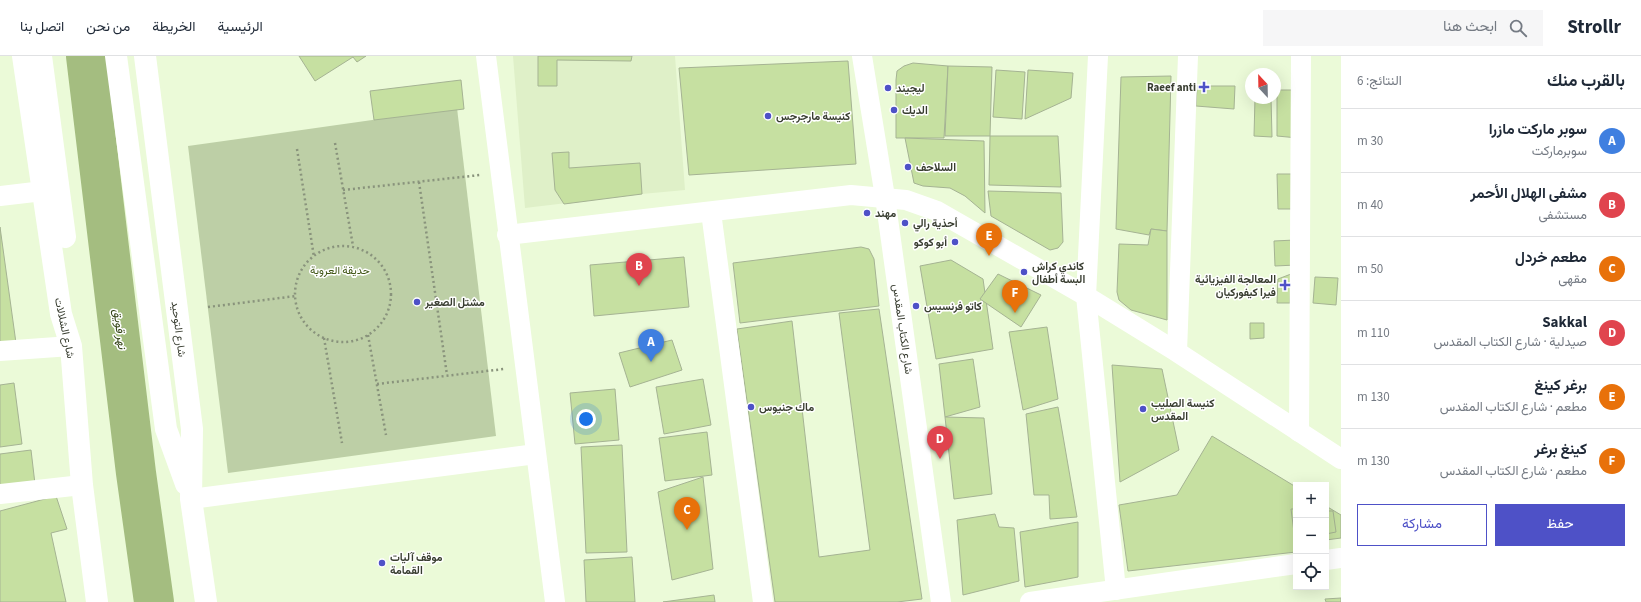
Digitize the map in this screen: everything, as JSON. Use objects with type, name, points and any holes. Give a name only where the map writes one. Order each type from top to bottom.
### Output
[{"type":"main road","name":"شارع الشلالات","points":[[24,56],[61,314],[71,346],[82,485],[97,602]]},
{"type":"main road","points":[[41,56],[74,315],[71,346]]},
{"type":"main road","points":[[116,56],[166,429],[191,499]]},
{"type":"main road","name":"شارع التوحيد","points":[[144,56],[192,429],[191,499],[206,602]]},
{"type":"street","points":[[486,56],[555,602]]},
{"type":"street","name":"شارع الكتاب المقدس","points":[[862,56],[885,197],[941,602]]},
{"type":"street","points":[[1098,56],[1086,296],[1116,590]]},
{"type":"street","points":[[1177,352],[1188,56]]},
{"type":"street","points":[[1299,432],[1301,56]]},
{"type":"street","points":[[0,196],[43,191]]},
{"type":"street","points":[[508,235],[851,195],[906,200],[937,211],[1086,296],[1177,352],[1341,459]]},
{"type":"street","points":[[711,212],[763,602]]},
{"type":"street","points":[[0,351],[71,346]]},
{"type":"street","points":[[191,499],[536,454]]},
{"type":"street","points":[[0,494],[82,485]]},
{"type":"street","points":[[1329,560],[1341,558]]},
{"type":"street","points":[[1030,602],[1293,564]]},
{"type":"path","points":[[335,143],[353,246]]},
{"type":"path","points":[[297,150],[314,257]]},
{"type":"path","points":[[343,190],[500,172]]},
{"type":"path","points":[[419,182],[447,376]]},
{"type":"path","points":[[337,246],[353,246],[368,252],[381,263],[389,277],[392,294],[389,310],[381,324],[368,335],[354,340],[339,342],[324,338],[311,330],[302,318],[296,304],[295,289],[299,274],[308,261],[321,251],[337,246]]},
{"type":"path","points":[[208,307],[296,296]]},
{"type":"path","points":[[368,335],[386,435]]},
{"type":"path","points":[[324,338],[342,443]]},
{"type":"path","points":[[377,384],[524,366]]},
{"type":"shaded area","points":[[513,56],[675,56],[685,190],[525,208]]},
{"type":"green space","name":"حديقة العروبة","points":[[457,108],[496,436],[228,473],[188,146]]},
{"type":"building","points":[[299,56],[366,56],[357,62],[353,57],[315,81]]},
{"type":"building","points":[[538,56],[632,56],[631,61],[557,60],[557,86],[538,86]]},
{"type":"building","name":"كنيسة مارجرجس","points":[[848,61],[856,164],[689,175],[679,68]]},
{"type":"building","points":[[913,63],[948,66],[944,138],[896,138],[897,71],[904,66]]},
{"type":"building","points":[[948,66],[992,67],[990,136],[945,136]]},
{"type":"building","points":[[996,70],[1025,72],[1022,119],[993,117]]},
{"type":"building","points":[[1028,70],[1073,73],[1071,98],[1025,119]]},
{"type":"building","points":[[1171,76],[1167,231],[1151,229],[1149,235],[1116,229],[1121,77]]},
{"type":"building","points":[[461,80],[464,109],[374,120],[370,91]]},
{"type":"building","points":[[1197,86],[1235,86],[1234,109],[1196,106]]},
{"type":"building","points":[[1281,90],[1297,90],[1298,138],[1277,136],[1277,104],[1281,104]]},
{"type":"building","points":[[1255,104],[1271,104],[1272,137],[1254,136]]},
{"type":"building","points":[[990,136],[1058,136],[1061,187],[989,185]]},
{"type":"building","points":[[905,138],[984,141],[985,213],[965,196],[950,188],[923,186],[914,183]]},
{"type":"building","points":[[569,152],[569,168],[640,163],[642,194],[564,204],[555,190],[552,153]]},
{"type":"building","points":[[1277,174],[1296,174],[1296,209],[1278,209]]},
{"type":"building","points":[[988,191],[1061,193],[1063,242],[1058,248],[1050,250],[991,216]]},
{"type":"building","points":[[0,227],[16,343],[0,346]]},
{"type":"building","points":[[1151,229],[1167,231],[1167,320],[1131,310],[1119,300],[1117,292],[1119,244],[1148,245]]},
{"type":"building","points":[[1295,240],[1296,265],[1275,266],[1274,241]]},
{"type":"building","points":[[861,247],[869,249],[874,259],[879,306],[740,323],[733,263]]},
{"type":"building","points":[[684,257],[689,307],[594,316],[590,265]]},
{"type":"building","points":[[951,260],[983,279],[993,349],[936,359],[920,266]]},
{"type":"building","points":[[998,274],[1041,295],[1021,327],[980,299]]},
{"type":"building","points":[[1291,274],[1290,303],[1277,303],[1278,279]]},
{"type":"building","points":[[1315,277],[1338,278],[1336,305],[1313,303]]},
{"type":"building","points":[[879,309],[922,599],[897,602],[775,602],[737,329],[792,321],[819,557],[870,550],[839,313]]},
{"type":"building","points":[[1250,323],[1264,323],[1264,338],[1250,339]]},
{"type":"building","points":[[1047,327],[1058,399],[1023,410],[1009,332]]},
{"type":"building","points":[[672,340],[682,370],[630,387],[619,353]]},
{"type":"building","points":[[973,359],[980,407],[945,417],[939,364]]},
{"type":"building","name":"كنيسة الصليب المقدس","points":[[1112,365],[1162,369],[1179,450],[1120,482]]},
{"type":"building","points":[[703,379],[711,425],[664,434],[656,387]]},
{"type":"building","points":[[14,383],[22,444],[0,447],[0,385]]},
{"type":"building","points":[[615,389],[619,440],[575,444],[570,393]]},
{"type":"building","points":[[1058,407],[1077,517],[1050,519],[1049,495],[1034,495],[1026,414]]},
{"type":"building","points":[[945,417],[984,418],[992,494],[954,499]]},
{"type":"building","points":[[707,432],[712,475],[665,481],[659,438]]},
{"type":"building","points":[[1212,436],[1293,485],[1293,552],[1128,571],[1119,505],[1177,495]]},
{"type":"building","points":[[622,445],[627,552],[586,553],[581,447]]},
{"type":"building","points":[[31,450],[35,484],[0,488],[0,454]]},
{"type":"building","points":[[703,477],[713,569],[672,580],[658,492]]},
{"type":"building","points":[[56,496],[67,529],[51,533],[66,602],[0,602],[0,511]]},
{"type":"building","points":[[1329,508],[1341,515],[1341,538],[1329,540]]},
{"type":"building","points":[[1291,509],[1293,509],[1293,524]]},
{"type":"building","points":[[1329,511],[1333,511],[1336,532],[1329,533]]},
{"type":"building","points":[[995,514],[999,527],[1014,528],[1019,581],[963,595],[957,520]]},
{"type":"building","points":[[1078,522],[1078,577],[1025,587],[1020,532]]},
{"type":"building","points":[[632,557],[635,602],[586,602],[584,560]]},
{"type":"building","points":[[714,595],[715,602],[663,602]]},
{"type":"building","points":[[1341,598],[1341,602],[1326,602],[1325,599]]},
{"type":"waterway","name":"نهر قويق","points":[[86,56],[136,473],[154,602]]},
{"type":"place","name":"Raeef anti","points":[[1204,87]]},
{"type":"place","name":"ليجيند","points":[[888,88]]},
{"type":"place","name":"الديك","points":[[894,110]]},
{"type":"place","name":"كنيسة مارجرجس","points":[[768,116]]},
{"type":"place","name":"السلاحف","points":[[908,167]]},
{"type":"place","name":"مهند","points":[[867,213]]},
{"type":"place","name":"أحذية رالي","points":[[905,223]]},
{"type":"place","name":"أبو كوكو","points":[[955,242]]},
{"type":"place","name":"برغر كينغ","points":[[989,256]]},
{"type":"place","name":"كاندي كراش البسة أطفال","points":[[1024,272]]},
{"type":"place","name":"المعالجة الفيزيائية فيرا كيفوركيان","points":[[1285,285]]},
{"type":"place","name":"مشفى الهلال الأحمر","points":[[639,286]]},
{"type":"place","name":"مشتل الصغير","points":[[417,302]]},
{"type":"place","name":"كاتو فرنسيس","points":[[916,306]]},
{"type":"place","name":"كينغ برغر","points":[[1015,313]]},
{"type":"place","name":"سوبر ماركت مازرا","points":[[651,362]]},
{"type":"place","name":"ماك جنيوس","points":[[751,407]]},
{"type":"place","name":"كنيسة الصليب المقدس","points":[[1143,409]]},
{"type":"place","name":"Sakkal","points":[[940,459]]},
{"type":"place","name":"مطعم خردل","points":[[687,530]]},
{"type":"place","name":"موقف آليات القمامة","points":[[382,563]]}]
